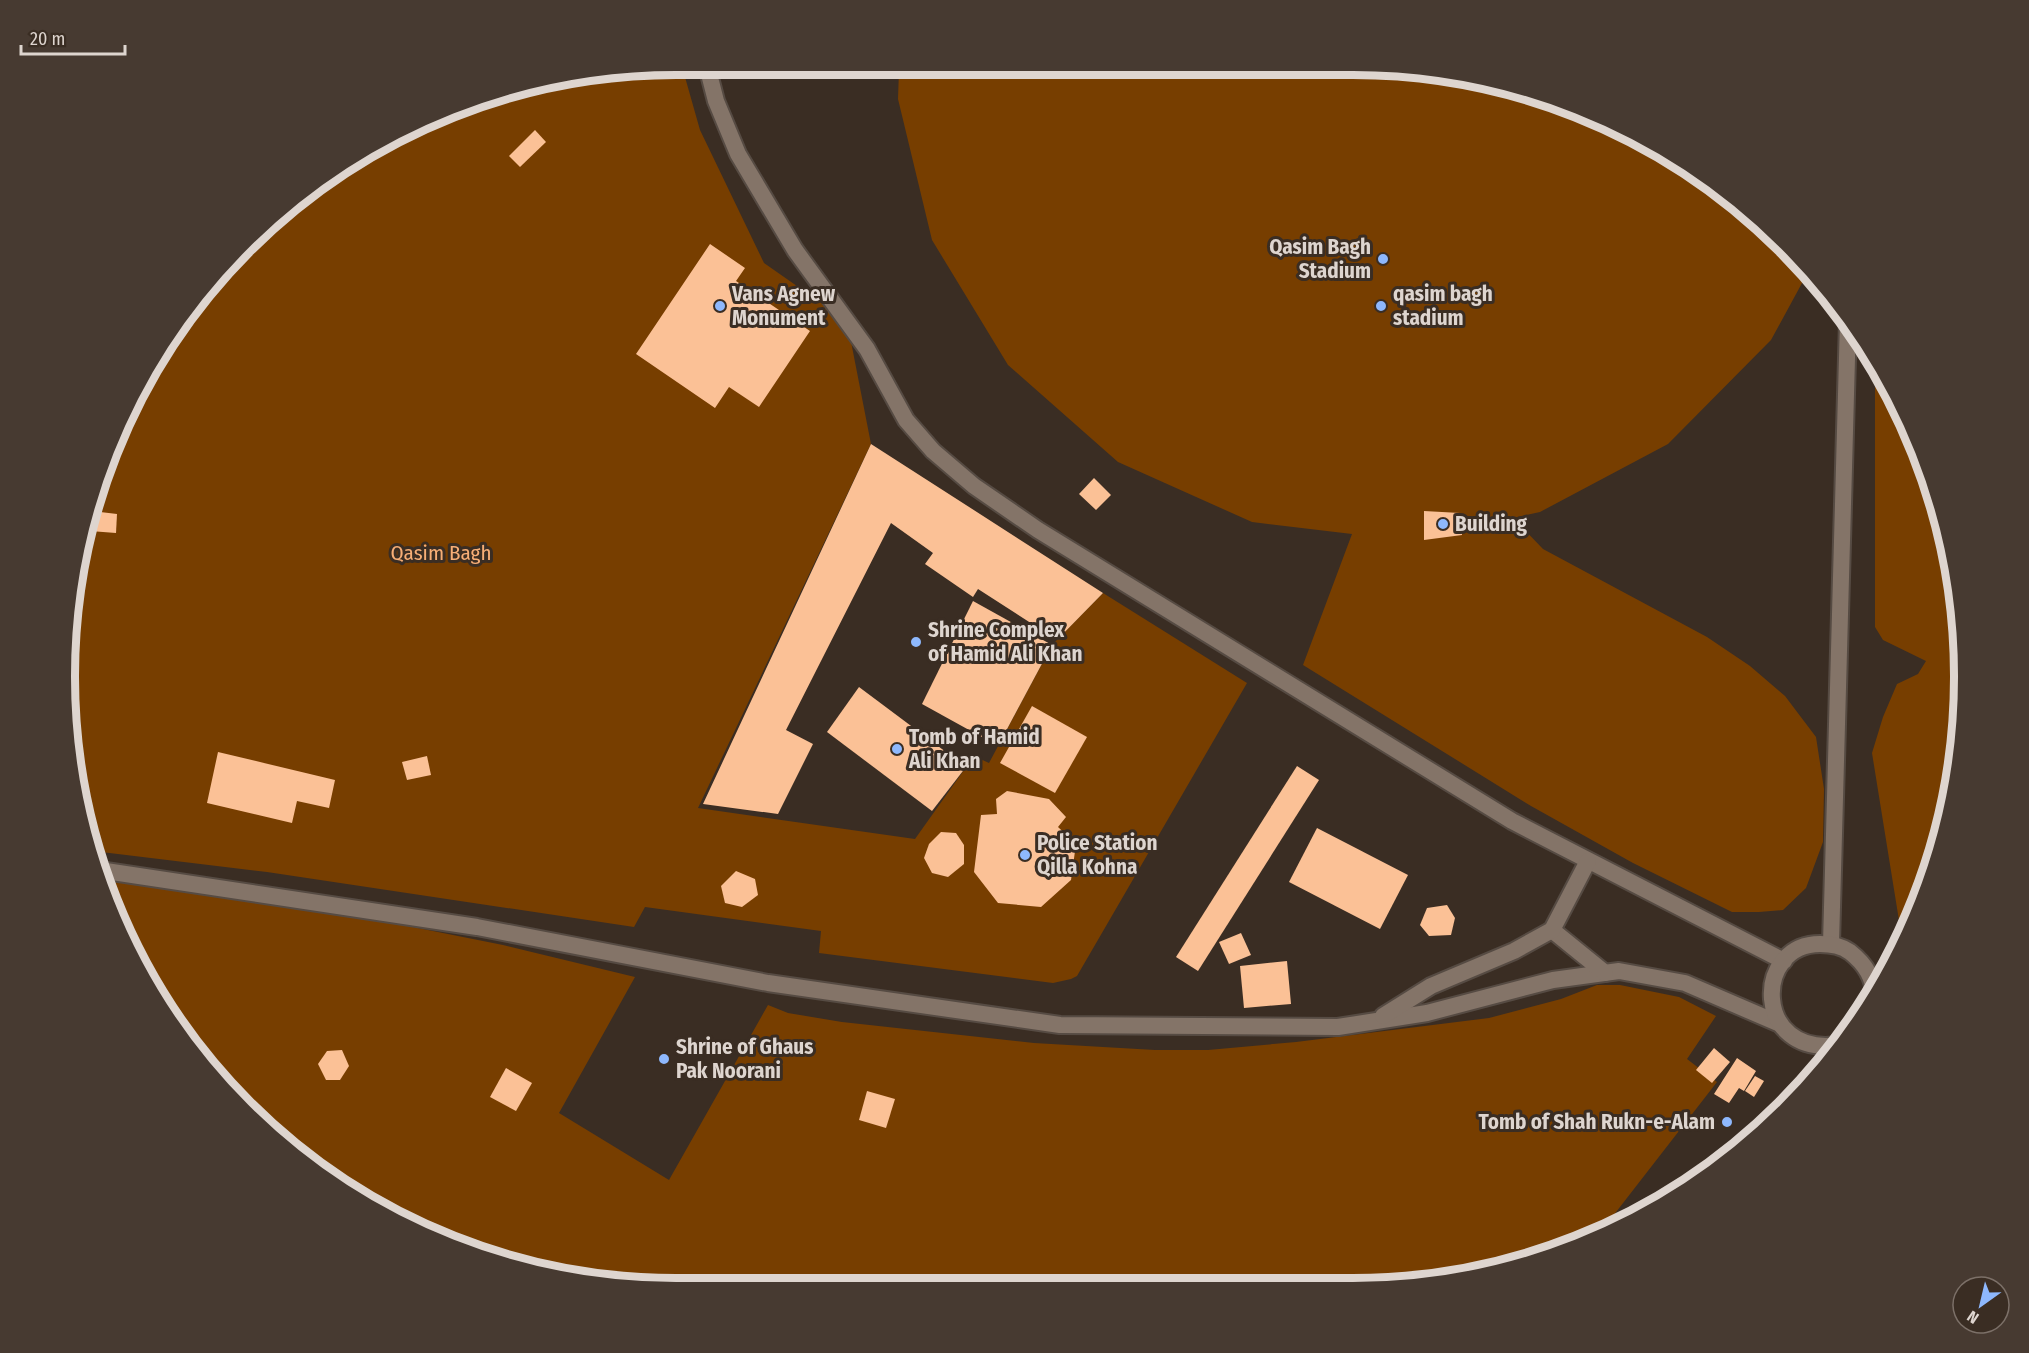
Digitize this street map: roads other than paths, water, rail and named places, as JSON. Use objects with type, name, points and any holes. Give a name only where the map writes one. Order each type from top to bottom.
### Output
[{"type":"lane","points":[[709,75],[716,101],[738,154],[795,250],[867,349],[906,420],[933,451],[974,486],[1038,530],[1512,821],[1784,961]]},
{"type":"lane","points":[[1831,944],[1848,335]]},
{"type":"lane","points":[[1377,1020],[1431,986],[1514,951],[1552,930],[1588,861]]},
{"type":"lane","points":[[107,871],[477,927],[768,983],[1060,1025],[1338,1027],[1427,1013],[1553,980],[1619,971],[1685,983],[1780,1024]]},
{"type":"lane","points":[[1552,930],[1605,973]]},
{"type":"lane","points":[[1827,1046],[1807,1044],[1792,1036],[1780,1024],[1773,1009],[1771,992],[1775,975],[1784,961],[1797,950],[1814,944],[1831,944],[1847,950],[1861,961],[1871,980]]},
{"type":"place","name":"Qasim Bagh Stadium","points":[[1383,259]]},
{"type":"place","name":"Vans Agnew Monument","points":[[720,306]]},
{"type":"place","name":"qasim bagh stadium","points":[[1381,306]]},
{"type":"place","name":"Building","points":[[1443,524]]},
{"type":"place","name":"Shrine Complex of Hamid Ali Khan","points":[[916,642]]},
{"type":"place","name":"Tomb of Hamid Ali Khan","points":[[897,749]]},
{"type":"place","name":"Police Station Qilla Kohna","points":[[1025,855]]},
{"type":"place","name":"Shrine of Ghaus Pak Noorani","points":[[664,1059]]},
{"type":"place","name":"Tomb of Shah Rukn-e-Alam","points":[[1727,1122]]},
{"type":"park label","name":"Qasim Bagh","points":[[441,553]]}]
